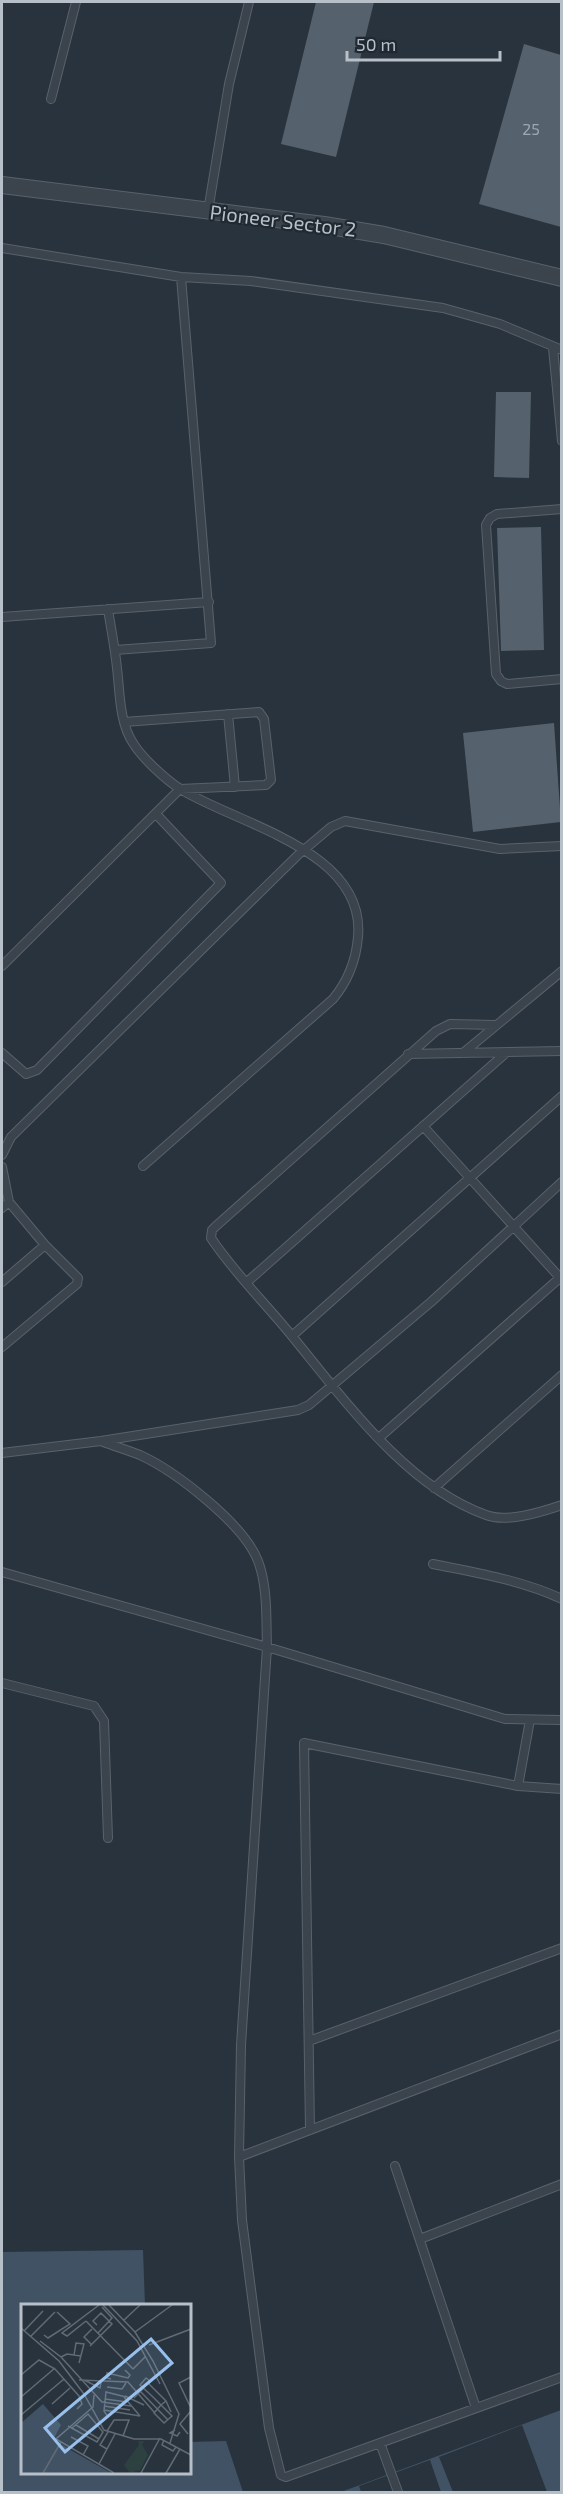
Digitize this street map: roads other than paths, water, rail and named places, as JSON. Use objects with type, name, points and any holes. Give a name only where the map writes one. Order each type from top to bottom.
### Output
[{"type":"street","name":"Pioneer Sector 2","points":[[2,185],[384,235],[561,278]]},
{"type":"lane","points":[[51,99],[76,2]]},
{"type":"lane","points":[[208,211],[229,84],[249,2]]},
{"type":"lane","points":[[2,248],[181,277],[251,281],[443,308],[500,324],[557,349],[561,441]]},
{"type":"lane","points":[[115,650],[211,643],[181,277]]},
{"type":"lane","points":[[561,509],[497,514],[490,518],[486,525],[496,674],[501,681],[507,684],[561,679]]},
{"type":"lane","points":[[2,617],[209,602]]},
{"type":"lane","points":[[108,609],[124,722],[133,744],[145,759],[180,789],[304,849],[340,877],[353,898],[360,922],[357,954],[343,987],[333,999],[143,1166]]},
{"type":"lane","points":[[2,966],[180,789],[266,785],[271,780],[264,719],[255,711],[124,722]]},
{"type":"lane","points":[[228,714],[235,787]]},
{"type":"lane","points":[[2,1053],[26,1074],[37,1070],[221,883],[156,814]]},
{"type":"lane","points":[[2,1155],[12,1137],[304,849],[331,827],[345,821],[500,849],[561,846]]},
{"type":"lane","points":[[463,1053],[561,971]]},
{"type":"lane","points":[[496,1025],[450,1024],[442,1027],[408,1054],[212,1230],[211,1238],[333,1387],[406,1466],[443,1495],[488,1516],[530,1516],[561,1505]]},
{"type":"lane","points":[[408,1054],[561,1052]]},
{"type":"lane","points":[[247,1282],[507,1053]]},
{"type":"lane","points":[[292,1336],[561,1096]]},
{"type":"lane","points":[[380,1437],[561,1278],[423,1126]]},
{"type":"lane","points":[[2,1167],[9,1202],[45,1245],[78,1278],[77,1284],[2,1347]]},
{"type":"lane","points":[[2,1453],[101,1441],[298,1410],[333,1387],[431,1302],[561,1182]]},
{"type":"lane","points":[[2,1208],[9,1202]]},
{"type":"lane","points":[[2,1282],[45,1245]]},
{"type":"lane","points":[[434,1488],[561,1375]]},
{"type":"lane","points":[[101,1441],[142,1456],[188,1484],[246,1539],[258,1561],[264,1597],[267,1647],[241,2045],[239,2157],[242,2220],[269,2428],[281,2475],[286,2477],[561,2377]]},
{"type":"lane","points":[[433,1564],[501,1578],[543,1590],[561,1599]]},
{"type":"lane","points":[[2,1572],[267,1647],[505,1719],[561,1720]]},
{"type":"lane","points":[[3,1684],[94,1706],[100,1712],[104,1721],[108,1838]]},
{"type":"lane","points":[[518,1786],[530,1720]]},
{"type":"lane","points":[[310,2130],[304,1743],[518,1786],[561,1790]]},
{"type":"lane","points":[[309,2041],[561,1948]]},
{"type":"lane","points":[[239,2157],[561,2034]]},
{"type":"lane","points":[[395,2166],[476,2408]]},
{"type":"lane","points":[[420,2239],[561,2184]]},
{"type":"lane","points":[[380,2443],[398,2493]]},
{"type":"water","points":[[143,2250],[145,2304],[21,2304],[21,2473],[190,2473],[190,2442],[226,2441],[243,2492],[2,2492],[2,2252]]},
{"type":"water","points":[[561,2410],[561,2492],[341,2492]]}]
